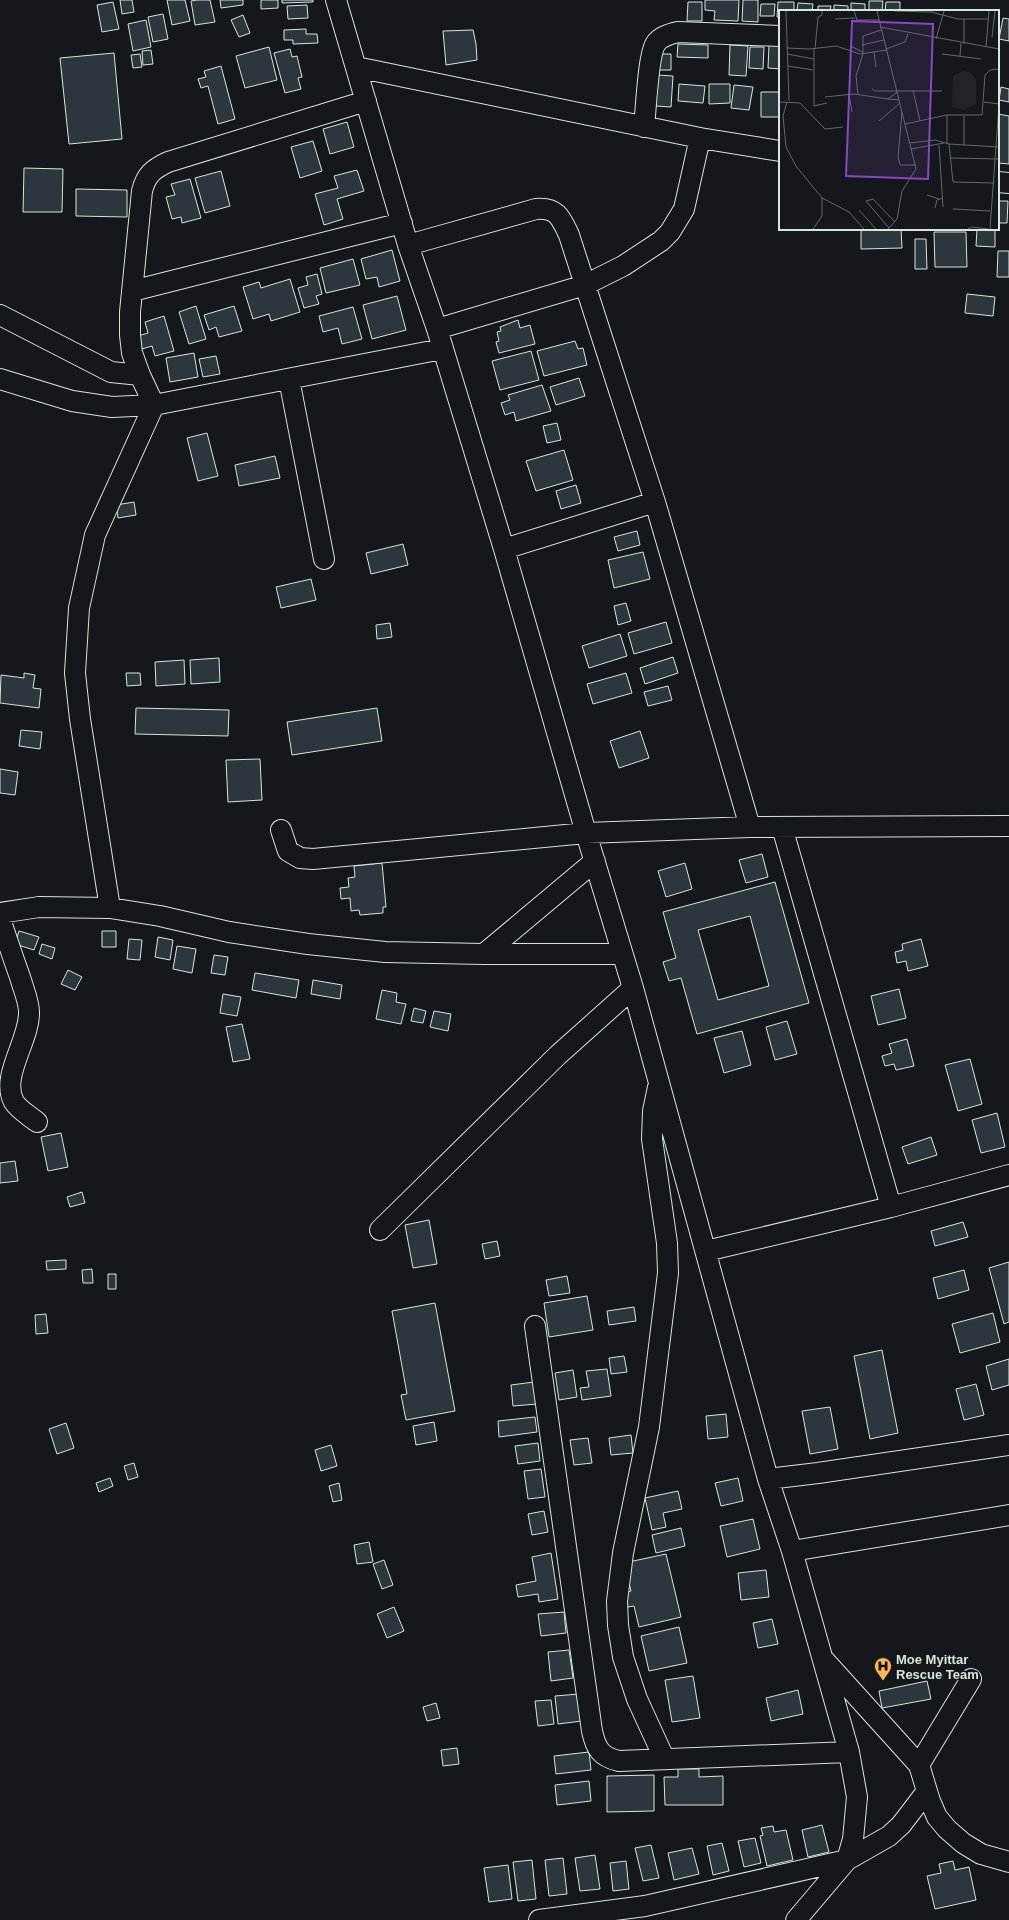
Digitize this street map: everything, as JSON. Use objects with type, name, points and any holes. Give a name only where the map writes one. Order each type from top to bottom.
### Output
[{"type":"street","points":[[336,0],[408,245],[437,329],[504,549],[586,833],[633,988],[768,1479],[792,1551],[849,1752],[857,1797],[853,1839],[847,1860],[796,1920]]},
{"type":"street","points":[[644,126],[652,56],[655,44],[659,39],[678,32],[779,36]]},
{"type":"street","points":[[356,67],[700,138],[779,151]]},
{"type":"street","points":[[110,908],[80,719],[76,680],[79,608],[95,535],[154,405],[140,375],[132,353],[130,335],[130,312],[144,181],[150,172],[168,162],[366,101]]},
{"type":"street","points":[[437,329],[585,285],[635,258],[661,241],[670,232],[684,209],[700,138]]},
{"type":"street","points":[[999,182],[1009,183]]},
{"type":"street","points":[[408,245],[536,209],[549,209],[555,212],[561,219],[569,235],[655,502],[750,826]]},
{"type":"street","points":[[132,291],[402,223]]},
{"type":"street","points":[[0,315],[111,372],[140,375]]},
{"type":"street","points":[[0,379],[72,401],[112,407],[154,405],[442,349]]},
{"type":"street","points":[[289,379],[324,559]]},
{"type":"street","points":[[504,549],[655,502]]},
{"type":"street","points":[[281,830],[288,851],[300,858],[314,859],[586,833],[750,826],[1009,826]]},
{"type":"street","points":[[782,827],[891,1207]]},
{"type":"street","points":[[484,954],[595,861]]},
{"type":"street","points":[[0,913],[39,906],[110,908],[160,916],[229,932],[308,944],[384,952],[622,954]]},
{"type":"street","points":[[0,920],[25,993],[29,1012],[24,1037],[10,1069],[10,1093],[14,1102],[37,1122]]},
{"type":"street","points":[[380,1230],[558,1055],[633,988]]},
{"type":"street","points":[[659,1083],[653,1111],[652,1139],[667,1243],[668,1273],[649,1427],[623,1553],[617,1601],[618,1625],[623,1657],[636,1698],[664,1758]]},
{"type":"street","points":[[706,1251],[891,1207],[1009,1175]]},
{"type":"street","points":[[534,1326],[592,1731],[595,1745],[600,1753],[605,1757],[620,1761],[664,1758],[849,1752]]},
{"type":"street","points":[[768,1479],[849,1469],[1009,1445]]},
{"type":"street","points":[[792,1551],[1009,1515]]},
{"type":"street","points":[[823,1658],[919,1765],[937,1817],[947,1829],[963,1843],[981,1854],[1009,1862]]},
{"type":"street","points":[[919,1765],[971,1679]]},
{"type":"street","points":[[539,1920],[645,1906],[847,1860],[888,1836],[901,1825],[927,1791]]},
{"type":"building","points":[[120,0],[132,0],[134,12],[122,14]]},
{"type":"building","points":[[167,0],[185,0],[190,21],[172,25]]},
{"type":"building","points":[[210,0],[215,22],[195,25],[191,1]]},
{"type":"building","points":[[220,0],[243,0],[243,5],[221,8]]},
{"type":"building","points":[[261,0],[278,0],[278,8],[261,9]]},
{"type":"building","points":[[282,0],[313,0],[313,2],[282,3]]},
{"type":"building","points":[[705,0],[739,0],[738,21],[714,20],[715,11],[705,10]]},
{"type":"building","points":[[743,0],[758,0],[758,22],[742,21]]},
{"type":"building","points":[[869,1],[883,1],[882,10],[869,10]]},
{"type":"building","points":[[113,2],[119,29],[102,32],[97,5]]},
{"type":"building","points":[[688,2],[702,2],[702,21],[687,21]]},
{"type":"building","points":[[778,2],[794,2],[794,10],[779,10],[779,17],[777,17]]},
{"type":"building","points":[[886,2],[900,2],[900,10],[885,10]]},
{"type":"building","points":[[798,3],[813,4],[812,10],[797,10]]},
{"type":"building","points":[[851,3],[865,4],[865,10],[851,10]]},
{"type":"building","points":[[761,4],[775,4],[774,16],[760,16]]},
{"type":"building","points":[[307,5],[308,18],[288,19],[287,6]]},
{"type":"building","points":[[834,5],[848,6],[848,10],[834,10]]},
{"type":"building","points":[[818,6],[831,6],[830,10],[818,10]]},
{"type":"building","points":[[163,14],[168,39],[153,42],[148,17]]},
{"type":"building","points":[[243,15],[250,33],[239,37],[231,20]]},
{"type":"building","points":[[1003,18],[1009,19],[1009,41],[999,39]]},
{"type":"building","points":[[146,20],[151,47],[133,51],[128,24]]},
{"type":"building","points":[[306,29],[306,34],[317,34],[318,43],[293,44],[293,40],[284,40],[284,30]]},
{"type":"building","points":[[473,30],[477,60],[446,65],[443,31]]},
{"type":"building","points":[[678,44],[708,45],[708,58],[677,57]]},
{"type":"building","points":[[730,45],[748,46],[746,76],[729,75]]},
{"type":"building","points":[[769,45],[779,45],[779,69],[768,68]]},
{"type":"building","points":[[269,47],[277,80],[245,88],[236,56]]},
{"type":"building","points":[[750,47],[764,47],[763,69],[749,68]]},
{"type":"building","points":[[290,49],[292,57],[297,56],[302,77],[298,78],[301,89],[285,93],[274,53]]},
{"type":"building","points":[[151,50],[153,64],[143,65],[142,51]]},
{"type":"building","points":[[114,53],[122,139],[69,144],[60,58]]},
{"type":"building","points":[[140,54],[142,67],[133,68],[131,55]]},
{"type":"building","points":[[659,54],[671,54],[671,70],[659,70]]},
{"type":"building","points":[[221,66],[235,119],[218,124],[208,86],[201,88],[198,79],[206,77],[204,71]]},
{"type":"building","points":[[657,75],[673,76],[671,107],[656,106]]},
{"type":"building","points":[[679,84],[705,86],[703,103],[678,101]]},
{"type":"building","points":[[709,84],[730,84],[730,103],[709,104]]},
{"type":"building","points":[[734,85],[753,87],[749,110],[731,108]]},
{"type":"building","points":[[1001,87],[1009,89],[1009,102],[999,100]]},
{"type":"building","points":[[761,92],[779,92],[779,117],[761,117]]},
{"type":"building","points":[[999,114],[1009,116],[1009,164],[999,163]]},
{"type":"building","points":[[347,122],[354,147],[330,154],[323,129]]},
{"type":"building","points":[[313,141],[322,171],[300,178],[291,147]]},
{"type":"building","points":[[24,168],[63,169],[62,212],[23,212]]},
{"type":"building","points":[[357,170],[364,191],[337,199],[343,219],[324,225],[315,194],[338,188],[334,176]]},
{"type":"building","points":[[221,171],[230,206],[205,213],[195,178]]},
{"type":"building","points":[[190,179],[201,218],[182,223],[181,217],[172,219],[166,197],[175,195],[171,184]]},
{"type":"building","points":[[76,189],[127,190],[127,217],[76,216]]},
{"type":"building","points":[[999,201],[1008,201],[1007,223],[999,223]]},
{"type":"building","points":[[861,230],[901,230],[902,248],[861,249]]},
{"type":"building","points":[[977,230],[995,230],[995,247],[976,246]]},
{"type":"building","points":[[934,232],[966,232],[967,267],[935,267]]},
{"type":"building","points":[[915,239],[926,239],[927,269],[915,269]]},
{"type":"building","points":[[392,250],[400,281],[379,287],[377,277],[366,279],[361,259]]},
{"type":"building","points":[[998,251],[1009,251],[1009,277],[997,277]]},
{"type":"building","points":[[353,259],[360,285],[326,293],[320,268]]},
{"type":"building","points":[[317,274],[322,294],[316,296],[319,304],[304,308],[298,288],[308,285],[306,277]]},
{"type":"building","points":[[290,279],[300,312],[271,321],[269,314],[253,319],[243,287],[259,282],[261,288]]},
{"type":"building","points":[[967,294],[995,297],[993,316],[965,313]]},
{"type":"building","points":[[397,296],[406,330],[372,339],[363,305]]},
{"type":"building","points":[[196,306],[206,339],[189,344],[179,312]]},
{"type":"building","points":[[234,306],[242,331],[219,337],[216,327],[209,330],[204,315]]},
{"type":"building","points":[[353,307],[362,339],[342,344],[338,328],[323,332],[319,316]]},
{"type":"building","points":[[164,316],[174,351],[155,356],[152,346],[142,349],[138,336],[148,333],[145,322]]},
{"type":"building","points":[[518,320],[520,328],[530,325],[535,344],[499,353],[496,342],[499,341],[497,332],[501,331],[500,327]]},
{"type":"building","points":[[575,341],[578,349],[583,348],[587,365],[544,376],[537,351]]},
{"type":"building","points":[[531,351],[539,380],[500,390],[492,361]]},
{"type":"building","points":[[194,353],[198,377],[170,382],[166,358]]},
{"type":"building","points":[[216,356],[220,374],[203,377],[199,359]]},
{"type":"building","points":[[579,378],[585,396],[556,405],[550,387]]},
{"type":"building","points":[[542,385],[551,411],[516,421],[514,412],[505,415],[501,403],[510,400],[508,395]]},
{"type":"building","points":[[557,423],[561,440],[547,443],[543,426]]},
{"type":"building","points":[[207,433],[218,476],[198,481],[187,438]]},
{"type":"building","points":[[564,450],[573,480],[536,491],[526,461]]},
{"type":"building","points":[[275,456],[280,478],[239,486],[235,465]]},
{"type":"building","points":[[576,485],[581,503],[561,509],[556,491]]},
{"type":"building","points":[[134,502],[136,515],[118,518],[116,505]]},
{"type":"building","points":[[637,531],[640,545],[618,551],[614,537]]},
{"type":"building","points":[[403,544],[408,565],[371,574],[366,553]]},
{"type":"building","points":[[643,552],[650,579],[614,588],[608,560]]},
{"type":"building","points":[[311,579],[316,600],[281,608],[276,587]]},
{"type":"building","points":[[626,603],[631,621],[618,625],[614,606]]},
{"type":"building","points":[[666,622],[672,643],[634,654],[628,633]]},
{"type":"building","points":[[390,623],[392,637],[377,639],[376,625]]},
{"type":"building","points":[[620,634],[627,656],[589,668],[582,646]]},
{"type":"building","points":[[673,657],[678,673],[645,684],[640,668]]},
{"type":"building","points":[[219,658],[220,682],[191,684],[190,660]]},
{"type":"building","points":[[184,660],[185,684],[156,686],[155,662]]},
{"type":"building","points":[[24,673],[35,675],[33,688],[41,689],[39,708],[0,703],[1,675],[24,678]]},
{"type":"building","points":[[126,673],[140,673],[141,685],[127,686]]},
{"type":"building","points":[[626,673],[632,693],[593,704],[587,684]]},
{"type":"building","points":[[668,686],[672,700],[648,706],[644,692]]},
{"type":"building","points":[[136,708],[229,710],[228,736],[135,734]]},
{"type":"building","points":[[377,708],[382,741],[292,755],[287,722]]},
{"type":"building","points":[[21,730],[42,732],[40,749],[19,746]]},
{"type":"building","points":[[640,731],[649,758],[619,768],[610,741]]},
{"type":"building","points":[[260,759],[262,800],[228,802],[226,760]]},
{"type":"building","points":[[0,769],[18,772],[15,795],[0,793]]},
{"type":"building","points":[[762,854],[768,877],[746,883],[739,860]]},
{"type":"building","points":[[382,863],[386,907],[383,907],[383,913],[360,915],[359,910],[351,911],[350,898],[341,899],[340,888],[349,887],[348,878],[355,877],[354,866]]},
{"type":"building","points":[[685,863],[692,889],[666,897],[658,871]]},
{"type":"building","points":[[775,882],[809,1003],[697,1034],[681,978],[669,981],[663,962],[676,958],[663,912]],"holes":[[[750,916],[769,986],[718,1000],[698,930]]]},
{"type":"building","points":[[19,931],[39,937],[34,950],[15,944]]},
{"type":"building","points":[[102,931],[116,931],[116,947],[102,947]]},
{"type":"building","points":[[158,937],[173,940],[170,960],[155,957]]},
{"type":"building","points":[[129,939],[142,940],[140,960],[127,959]]},
{"type":"building","points":[[921,939],[928,966],[908,971],[906,961],[897,963],[895,952],[903,950],[902,944]]},
{"type":"building","points":[[42,944],[55,948],[52,959],[39,954]]},
{"type":"building","points":[[177,946],[196,949],[192,973],[173,969]]},
{"type":"building","points":[[214,955],[228,957],[225,975],[211,973]]},
{"type":"building","points":[[68,970],[82,977],[75,990],[61,984]]},
{"type":"building","points":[[255,973],[299,980],[296,998],[252,990]]},
{"type":"building","points":[[313,980],[342,985],[340,999],[311,994]]},
{"type":"building","points":[[899,989],[906,1018],[878,1025],[871,996]]},
{"type":"building","points":[[382,990],[397,993],[396,1002],[406,1004],[401,1024],[376,1019]]},
{"type":"building","points":[[223,994],[241,997],[237,1016],[220,1013]]},
{"type":"building","points":[[414,1008],[426,1011],[423,1023],[411,1021]]},
{"type":"building","points":[[434,1011],[451,1014],[448,1031],[430,1027]]},
{"type":"building","points":[[787,1021],[797,1054],[775,1060],[766,1027]]},
{"type":"building","points":[[242,1024],[250,1059],[233,1062],[226,1027]]},
{"type":"building","points":[[742,1031],[751,1065],[724,1073],[714,1038]]},
{"type":"building","points":[[907,1039],[914,1066],[896,1070],[894,1064],[885,1066],[882,1056],[892,1053],[889,1044]]},
{"type":"building","points":[[970,1059],[982,1104],[958,1111],[945,1065]]},
{"type":"building","points":[[997,1113],[1005,1147],[981,1153],[972,1120]]},
{"type":"building","points":[[61,1133],[68,1167],[48,1171],[41,1137]]},
{"type":"building","points":[[931,1137],[937,1155],[908,1164],[902,1147]]},
{"type":"building","points":[[15,1161],[18,1181],[0,1183],[0,1163]]},
{"type":"building","points":[[82,1192],[85,1203],[70,1207],[67,1197]]},
{"type":"building","points":[[429,1220],[437,1264],[413,1268],[405,1225]]},
{"type":"building","points":[[963,1222],[968,1237],[935,1246],[931,1231]]},
{"type":"building","points":[[497,1241],[500,1256],[485,1259],[482,1244]]},
{"type":"building","points":[[66,1260],[66,1269],[47,1270],[46,1261]]},
{"type":"building","points":[[1009,1262],[1009,1322],[1004,1324],[989,1268]]},
{"type":"building","points":[[92,1269],[93,1283],[83,1283],[82,1270]]},
{"type":"building","points":[[964,1270],[969,1290],[938,1299],[933,1278]]},
{"type":"building","points":[[108,1274],[116,1274],[116,1289],[108,1289]]},
{"type":"building","points":[[567,1276],[570,1293],[549,1296],[546,1280]]},
{"type":"building","points":[[587,1296],[593,1330],[549,1337],[544,1303]]},
{"type":"building","points":[[435,1303],[455,1411],[406,1420],[401,1395],[407,1394],[392,1311]]},
{"type":"building","points":[[634,1307],[636,1321],[609,1325],[607,1311]]},
{"type":"building","points":[[993,1313],[1000,1342],[960,1353],[952,1324]]},
{"type":"building","points":[[46,1314],[48,1333],[36,1334],[35,1315]]},
{"type":"building","points":[[882,1350],[898,1433],[870,1439],[854,1356]]},
{"type":"building","points":[[624,1356],[627,1372],[611,1374],[609,1358]]},
{"type":"building","points":[[1009,1359],[1009,1385],[992,1390],[986,1366]]},
{"type":"building","points":[[607,1369],[611,1396],[582,1400],[580,1388],[589,1387],[586,1371]]},
{"type":"building","points":[[573,1370],[577,1397],[559,1400],[555,1373]]},
{"type":"building","points":[[534,1382],[537,1404],[513,1406],[511,1385]]},
{"type":"building","points":[[976,1384],[984,1415],[964,1420],[956,1389]]},
{"type":"building","points":[[830,1407],[838,1449],[810,1454],[802,1411]]},
{"type":"building","points":[[726,1414],[728,1437],[708,1439],[706,1416]]},
{"type":"building","points":[[535,1417],[537,1432],[499,1437],[498,1421]]},
{"type":"building","points":[[434,1422],[437,1441],[416,1445],[413,1426]]},
{"type":"building","points":[[66,1423],[74,1448],[57,1454],[49,1429]]},
{"type":"building","points":[[631,1435],[633,1453],[611,1455],[609,1438]]},
{"type":"building","points":[[588,1438],[592,1463],[574,1465],[570,1440]]},
{"type":"building","points":[[538,1443],[540,1461],[518,1464],[515,1446]]},
{"type":"building","points":[[331,1445],[337,1466],[321,1471],[315,1450]]},
{"type":"building","points":[[134,1463],[138,1477],[128,1480],[124,1466]]},
{"type":"building","points":[[541,1469],[545,1497],[528,1499],[524,1471]]},
{"type":"building","points":[[110,1478],[113,1486],[99,1492],[96,1483]]},
{"type":"building","points":[[738,1478],[743,1501],[721,1506],[715,1483]]},
{"type":"building","points":[[339,1483],[342,1500],[333,1502],[329,1486]]},
{"type":"building","points":[[678,1491],[682,1509],[663,1513],[666,1527],[652,1530],[645,1498]]},
{"type":"building","points":[[544,1511],[548,1532],[532,1535],[528,1514]]},
{"type":"building","points":[[753,1519],[760,1549],[727,1557],[720,1526]]},
{"type":"building","points":[[681,1528],[685,1546],[656,1553],[652,1535]]},
{"type":"building","points":[[369,1542],[373,1562],[357,1564],[354,1545]]},
{"type":"building","points":[[551,1553],[558,1599],[539,1602],[538,1594],[518,1597],[516,1585],[536,1581],[532,1557]]},
{"type":"building","points":[[666,1554],[681,1617],[639,1627],[634,1606],[628,1607],[625,1593],[631,1591],[624,1563]]},
{"type":"building","points":[[384,1560],[393,1585],[382,1589],[373,1564]]},
{"type":"building","points":[[766,1570],[769,1597],[741,1600],[738,1573]]},
{"type":"building","points":[[394,1607],[404,1631],[387,1638],[377,1614]]},
{"type":"building","points":[[564,1612],[566,1633],[541,1636],[538,1614]]},
{"type":"building","points":[[772,1619],[778,1644],[758,1648],[753,1623]]},
{"type":"building","points":[[679,1627],[687,1663],[649,1671],[641,1636]]},
{"type":"building","points":[[569,1650],[573,1678],[551,1681],[548,1652]]},
{"type":"building","points":[[693,1676],[700,1718],[672,1722],[665,1680]]},
{"type":"building","points":[[927,1681],[931,1699],[882,1708],[879,1691]]},
{"type":"building","points":[[798,1690],[803,1714],[771,1721],[766,1698]]},
{"type":"building","points":[[579,1694],[582,1721],[558,1724],[555,1696]]},
{"type":"building","points":[[551,1700],[554,1724],[538,1726],[535,1701]]},
{"type":"building","points":[[436,1703],[440,1718],[427,1721],[423,1707]]},
{"type":"building","points":[[457,1748],[459,1764],[443,1766],[441,1750]]},
{"type":"building","points":[[589,1752],[591,1770],[556,1774],[554,1756]]},
{"type":"building","points":[[678,1769],[699,1769],[699,1777],[723,1776],[723,1805],[665,1805],[664,1777],[678,1777]]},
{"type":"building","points":[[654,1775],[654,1811],[607,1812],[607,1776]]},
{"type":"building","points":[[589,1781],[591,1801],[557,1805],[555,1785]]},
{"type":"building","points":[[822,1825],[829,1852],[808,1857],[802,1830]]},
{"type":"building","points":[[773,1826],[774,1832],[786,1830],[793,1860],[767,1866],[760,1836],[763,1835],[761,1828]]},
{"type":"building","points":[[755,1838],[761,1863],[744,1867],[738,1841]]},
{"type":"building","points":[[722,1843],[729,1871],[713,1875],[707,1846]]},
{"type":"building","points":[[651,1845],[659,1878],[643,1881],[635,1848]]},
{"type":"building","points":[[692,1848],[699,1874],[674,1880],[668,1853]]},
{"type":"building","points":[[595,1855],[600,1889],[580,1891],[575,1858]]},
{"type":"building","points":[[563,1858],[567,1894],[549,1896],[545,1860]]},
{"type":"building","points":[[532,1860],[536,1899],[518,1901],[513,1862]]},
{"type":"building","points":[[626,1861],[629,1889],[613,1891],[610,1863]]},
{"type":"building","points":[[953,1861],[955,1870],[969,1867],[976,1900],[935,1909],[927,1876],[941,1873],[939,1864]]},
{"type":"building","points":[[508,1865],[512,1899],[489,1902],[484,1868]]},
{"type":"place","name":"Moe Myittar Rescue Team","points":[[883,1681]]}]
